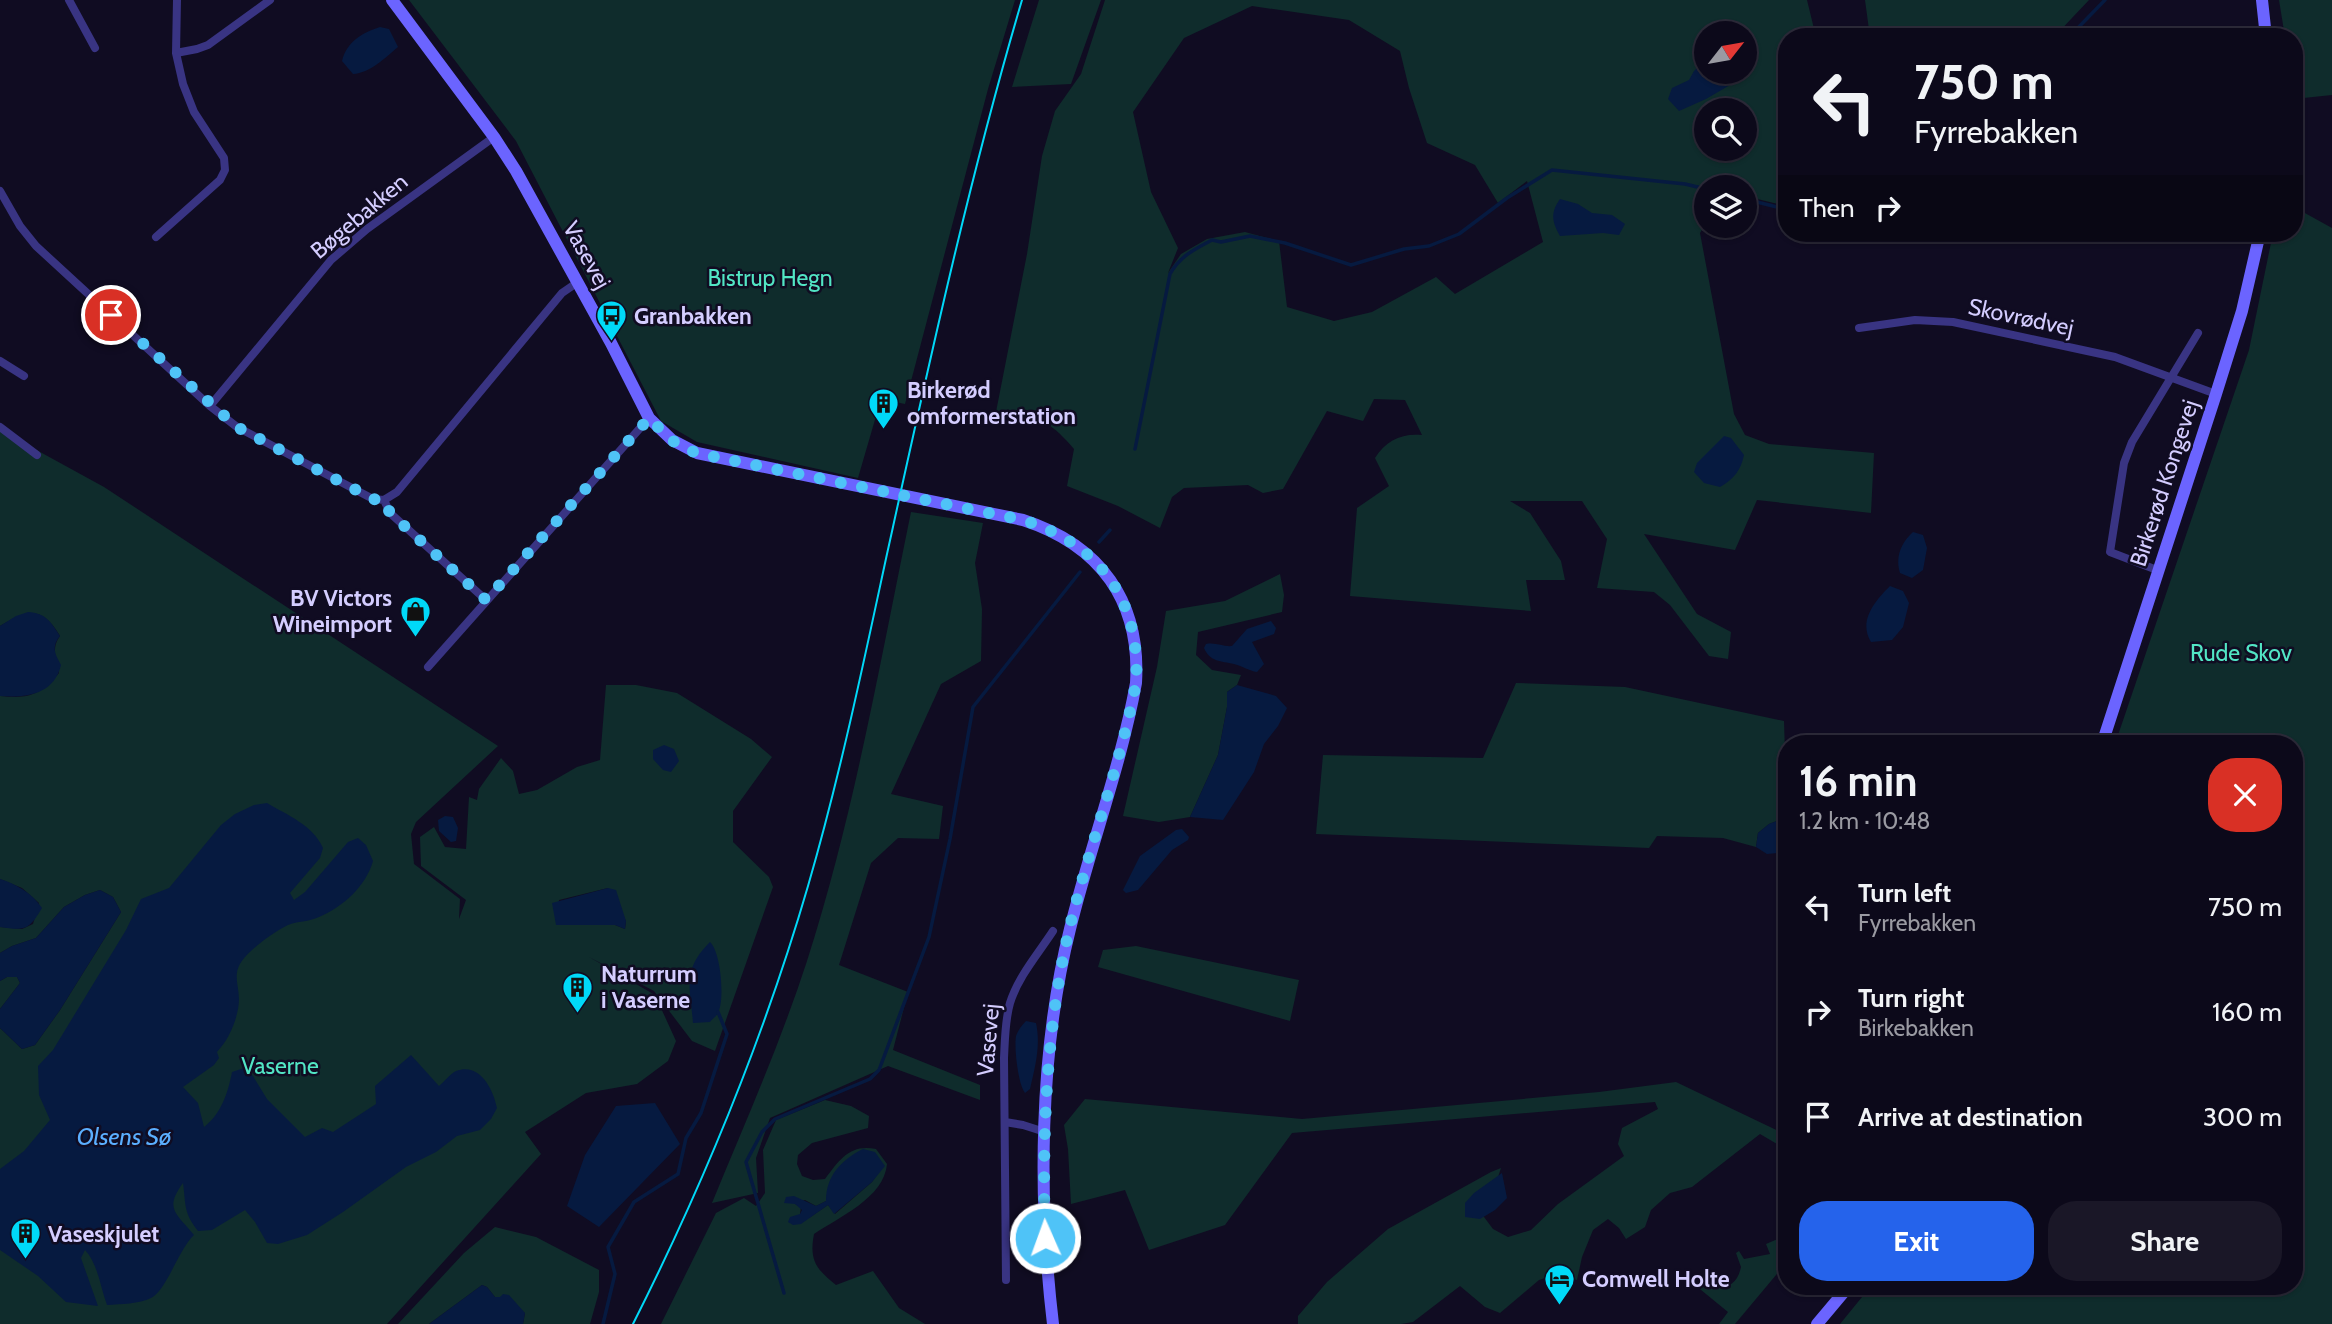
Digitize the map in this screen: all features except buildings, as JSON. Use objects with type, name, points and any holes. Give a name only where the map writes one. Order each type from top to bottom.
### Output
[{"type":"street","points":[[69,0],[95,48]]},
{"type":"street","points":[[156,237],[220,180],[225,170],[224,158],[194,112],[183,84],[176,53],[177,0]]},
{"type":"street","points":[[176,53],[208,45],[270,0]]},
{"type":"street","name":"Vasevej","points":[[392,0],[494,137],[516,171],[649,418],[671,440],[696,453],[1023,520],[1044,527],[1068,539],[1089,555],[1121,597],[1131,622],[1136,648],[1136,683],[1069,931],[1049,1061],[1045,1132],[1045,1238],[1053,1324]]},
{"type":"street","points":[[2262,0],[2265,28]]},
{"type":"street","name":"Bøgebakken","points":[[210,405],[331,260],[367,229],[494,137]]},
{"type":"street","points":[[0,191],[20,226],[36,246],[210,405],[237,427],[373,499],[384,500],[397,492],[562,293],[578,282]]},
{"type":"street","name":"Birkerød Kongevej","points":[[2105,735],[2242,311],[2258,242]]},
{"type":"street","name":"Skovrødvej","points":[[1859,328],[1915,320],[1953,322],[2115,356],[2216,394]]},
{"type":"street","points":[[2157,570],[2110,552],[2124,463],[2132,442],[2198,333]]},
{"type":"street","points":[[0,361],[24,376]]},
{"type":"street","points":[[428,667],[649,418]]},
{"type":"street","points":[[0,427],[37,455]]},
{"type":"street","points":[[384,500],[390,513],[486,600]]},
{"type":"street","name":"Vasevej","points":[[1006,1280],[1006,1025],[1010,1002],[1018,985],[1052,932]]},
{"type":"street","points":[[1005,1122],[1045,1132]]},
{"type":"street","points":[[1817,1324],[1841,1295]]},
{"type":"green space","name":"Bistrup Hegn","points":[[409,0],[1015,0],[988,89],[905,404],[881,399],[858,478],[697,442],[661,421],[516,141]]},
{"type":"green space","points":[[1039,0],[1101,0],[1071,84],[1012,87]]},
{"type":"green space","points":[[1105,0],[1807,0],[1814,28],[1778,28],[1778,204],[1757,199],[1757,175],[1694,175],[1694,238],[1701,238],[1734,414],[1745,435],[1769,444],[1874,453],[1871,513],[1757,500],[1735,550],[1644,534],[1697,614],[1731,632],[1728,659],[1709,656],[1670,605],[1654,592],[1597,588],[1607,539],[1582,501],[1510,501],[1530,513],[1561,561],[1565,580],[1526,580],[1531,611],[1350,596],[1357,508],[1389,486],[1375,458],[1395,439],[1422,435],[1405,400],[1374,399],[1363,421],[1327,411],[1283,489],[1263,493],[1248,485],[1184,488],[1172,497],[1160,528],[1118,506],[1067,486],[1074,449],[1048,424],[1020,416],[995,417],[1027,254],[1042,156],[1055,111],[1081,74]],"holes":[[[1252,6],[1349,20],[1400,51],[1427,143],[1475,165],[1498,203],[1527,181],[1543,242],[1455,294],[1436,277],[1372,312],[1334,321],[1287,307],[1279,241],[1245,232],[1207,239],[1181,254],[1168,273],[1178,248],[1151,192],[1133,112],[1184,38]]]},
{"type":"green space","points":[[1865,0],[2089,0],[2063,28],[1869,28]]},
{"type":"green space","points":[[2279,0],[2332,0],[2332,95],[2303,98],[2303,28],[2284,28]]},
{"type":"green space","name":"Rude Skov","points":[[2303,212],[2332,228],[2332,1324],[1840,1324],[1864,1295],[2303,1295],[2303,735],[2118,735],[2249,350],[2271,242],[2303,242]]},
{"type":"green space","name":"Vaserne","points":[[0,430],[104,487],[498,746],[416,822],[411,834],[414,864],[460,899],[459,919],[466,900],[421,866],[420,837],[434,827],[445,847],[466,849],[469,797],[477,800],[479,789],[501,758],[513,771],[519,794],[537,790],[577,767],[600,760],[606,685],[636,685],[677,693],[751,739],[772,757],[733,811],[733,842],[769,877],[773,887],[715,1051],[692,1041],[654,991],[589,957],[655,995],[676,1041],[668,1061],[637,1084],[586,1093],[525,1132],[541,1154],[387,1324],[0,1324],[0,1028],[22,1049],[35,1045],[121,912],[113,897],[100,890],[85,895],[64,907],[36,938],[0,953],[0,927],[22,929],[33,924],[39,903],[22,888],[0,879],[0,696],[19,697],[33,694],[59,673],[55,649],[60,636],[47,619],[34,613],[19,616],[0,626]],"holes":[[[608,888],[626,921],[625,929],[615,925],[556,925],[559,900]]]},
{"type":"green space","points":[[911,512],[983,523],[975,563],[982,609],[981,661],[941,684],[891,794],[943,806],[939,839],[898,838],[871,863],[839,965],[908,992],[893,1050],[980,1085],[980,1100],[888,1066],[770,1118],[756,1158],[758,1193],[712,1203],[785,1023],[824,906],[865,738]]},
{"type":"green space","points":[[1280,574],[1284,595],[1282,612],[1198,632],[1196,655],[1212,670],[1241,675],[1237,685],[1227,692],[1227,707],[1218,755],[1190,817],[1159,822],[1123,816],[1157,667],[1166,611],[1225,601]]},
{"type":"green space","points":[[1516,683],[1625,687],[1784,721],[1784,735],[1778,735],[1778,820],[1758,833],[1756,847],[1723,838],[1657,836],[1649,848],[1316,834],[1323,755],[1483,758]]},
{"type":"green space","points":[[1136,946],[1299,980],[1290,1021],[1098,967],[1103,950]]},
{"type":"green space","points":[[7,977],[17,977],[20,983],[0,1009],[0,981]]},
{"type":"green space","points":[[1676,1082],[1778,1131],[1778,1145],[1760,1134],[1692,1187],[1670,1193],[1651,1210],[1645,1227],[1626,1239],[1619,1228],[1608,1219],[1593,1230],[1582,1257],[1577,1280],[1557,1274],[1539,1280],[1500,1313],[1485,1307],[1460,1286],[1413,1322],[1298,1324],[1298,1316],[1327,1282],[1388,1229],[1491,1172],[1501,1168],[1497,1180],[1475,1205],[1493,1229],[1508,1237],[1531,1230],[1558,1204],[1624,1156],[1618,1144],[1622,1128],[1658,1109],[1655,1102],[1292,1133],[1225,1225],[1149,1250],[1125,1190],[1071,1204],[1064,1125],[1085,1099],[1302,1119],[1599,1092]]},
{"type":"green space","points":[[825,1100],[851,1106],[869,1116],[868,1128],[812,1143],[798,1155],[797,1164],[802,1176],[813,1180],[825,1179],[841,1159],[859,1149],[876,1149],[887,1164],[878,1187],[869,1197],[814,1234],[813,1257],[823,1274],[836,1285],[873,1271],[899,1308],[925,1324],[661,1324],[716,1213],[744,1198],[756,1206],[765,1193],[763,1150],[776,1120]],"holes":[[[884,1165],[872,1182],[835,1214],[828,1205],[809,1218],[800,1214],[801,1207],[795,1204],[805,1200],[816,1206]]]},
{"type":"green space","points":[[495,1227],[536,1237],[599,1270],[599,1292],[590,1324],[523,1324],[525,1313],[500,1297],[495,1297],[482,1285],[429,1324],[398,1324],[464,1253]]},
{"type":"green space","points":[[1778,1239],[1778,1273],[1735,1324],[1719,1324],[1728,1312],[1695,1285],[1702,1280],[1714,1288],[1728,1286],[1740,1272],[1736,1253],[1739,1251],[1744,1259],[1770,1254],[1766,1244]]},
{"type":"water","points":[[380,27],[389,29],[398,47],[371,68],[353,74],[342,61],[344,54],[351,43],[361,35]]},
{"type":"water","points":[[1694,71],[1694,84],[1730,84],[1708,98],[1694,98],[1694,104],[1679,111],[1668,99],[1672,88],[1689,80]]},
{"type":"water","points":[[1560,199],[1578,204],[1592,213],[1612,215],[1625,224],[1619,235],[1603,233],[1560,236],[1553,218]]},
{"type":"water","points":[[1724,436],[1731,438],[1744,455],[1736,474],[1720,487],[1704,483],[1694,472],[1697,463]]},
{"type":"water","points":[[1913,532],[1923,535],[1927,548],[1923,570],[1912,578],[1900,573],[1898,561],[1902,546]]},
{"type":"water","points":[[1890,586],[1903,591],[1909,603],[1903,627],[1892,640],[1871,642],[1867,634],[1867,619],[1874,605]]},
{"type":"water","points":[[28,612],[39,614],[54,626],[60,636],[55,650],[61,665],[52,683],[45,689],[28,695],[0,696],[0,626]]},
{"type":"water","points":[[1271,621],[1276,628],[1274,634],[1252,642],[1264,664],[1257,672],[1216,660],[1209,656],[1204,648],[1206,644],[1232,646],[1247,629]]},
{"type":"water","points":[[1237,685],[1276,696],[1287,708],[1278,726],[1264,744],[1254,772],[1223,820],[1190,817],[1218,755],[1227,707],[1227,692]]},
{"type":"water","points":[[664,745],[674,749],[679,761],[671,772],[663,770],[653,759],[653,750]]},
{"type":"water","name":"Olsens Sø","points":[[267,803],[306,827],[323,848],[320,858],[290,893],[294,900],[305,892],[348,842],[358,838],[366,845],[373,861],[359,887],[337,908],[279,930],[244,958],[237,972],[239,1000],[235,1021],[217,1052],[219,1058],[214,1065],[183,1087],[198,1103],[204,1127],[215,1116],[223,1102],[232,1072],[244,1068],[253,1076],[267,1099],[305,1137],[322,1128],[333,1132],[376,1104],[375,1086],[411,1055],[439,1086],[456,1071],[472,1070],[489,1086],[497,1108],[480,1130],[457,1136],[436,1152],[406,1167],[307,1235],[278,1244],[267,1243],[245,1210],[212,1230],[198,1231],[187,1213],[183,1183],[173,1205],[178,1216],[194,1235],[157,1294],[141,1301],[107,1305],[96,1269],[85,1250],[81,1258],[98,1306],[66,1302],[38,1276],[0,1250],[0,1169],[24,1151],[50,1120],[39,1095],[38,1066],[53,1050],[126,930],[141,899],[169,888],[221,825],[235,814],[254,805]]},
{"type":"water","points":[[445,816],[453,817],[458,828],[456,841],[451,842],[439,831],[438,820]]},
{"type":"water","points":[[1778,820],[1778,853],[1767,854],[1756,847],[1758,833]]},
{"type":"water","points":[[1182,829],[1189,837],[1188,840],[1172,850],[1138,890],[1126,893],[1123,890],[1140,856],[1176,830]]},
{"type":"water","points":[[0,879],[23,890],[42,908],[30,925],[21,929],[0,927]]},
{"type":"water","points":[[608,888],[616,890],[626,921],[625,929],[615,925],[556,925],[552,903]]},
{"type":"water","points":[[100,890],[113,897],[121,912],[35,1045],[22,1049],[0,1028],[0,1009],[20,983],[17,977],[7,977],[0,981],[0,953],[36,938],[64,907]]},
{"type":"water","points":[[710,942],[719,965],[720,1007],[710,1022],[693,1023],[690,979],[695,961]]},
{"type":"water","points":[[1026,1021],[1036,1023],[1038,1040],[1030,1089],[1025,1093],[1016,1057],[1016,1036]]},
{"type":"water","points":[[655,1103],[680,1144],[599,1227],[567,1206],[585,1155],[616,1106]]},
{"type":"water","points":[[863,1149],[875,1152],[885,1166],[872,1182],[834,1214],[828,1205],[801,1224],[793,1225],[788,1222],[790,1217],[800,1214],[802,1210],[795,1204],[784,1203],[786,1197],[794,1196],[816,1206],[826,1201],[829,1184],[836,1170],[848,1158]]},
{"type":"water","points":[[1502,1173],[1507,1198],[1495,1210],[1480,1219],[1465,1217],[1465,1203]]},
{"type":"water","points":[[482,1285],[495,1297],[509,1295],[525,1313],[523,1324],[429,1324]]},
{"type":"waterway","points":[[2078,28],[2105,0]]},
{"type":"waterway","points":[[1135,449],[1170,274],[1183,258],[1212,240],[1221,242],[1250,236],[1285,243],[1351,265],[1404,249],[1429,246],[1459,234],[1507,198],[1552,170],[1694,186]]},
{"type":"waterway","points":[[1757,202],[1778,206]]},
{"type":"waterway","points":[[1099,542],[1110,530]]},
{"type":"waterway","points":[[784,1293],[746,1162],[762,1132],[775,1119],[870,1079],[879,1070],[929,937],[950,839],[973,707],[1080,572]]},
{"type":"waterway","points":[[603,1324],[615,1274],[608,1247],[634,1202],[678,1174],[686,1138],[701,1113],[727,1034],[718,1012]]},
{"type":"tram line","points":[[633,1324],[731,1109],[772,998],[808,886],[850,720],[950,276],[1022,0]]},
{"type":"place","name":"Granbakken","points":[[611,343]]},
{"type":"place","name":"Birkerød omformerstation","points":[[884,430]]},
{"type":"place","name":"BV Victors Wineimport","points":[[415,638]]},
{"type":"place","name":"Naturrum i Vaserne","points":[[578,1014]]},
{"type":"place","name":"Vaseskjulet","points":[[25,1261]]},
{"type":"place","name":"Comwell Holte","points":[[1559,1306]]},
{"type":"route","points":[[111,315],[237,427],[373,499],[384,500],[390,513],[486,600],[649,418],[671,440],[696,453],[1023,520],[1060,534],[1089,555],[1112,582],[1128,613],[1136,648],[1136,683],[1069,931],[1055,1014],[1045,1132],[1045,1238]]}]
